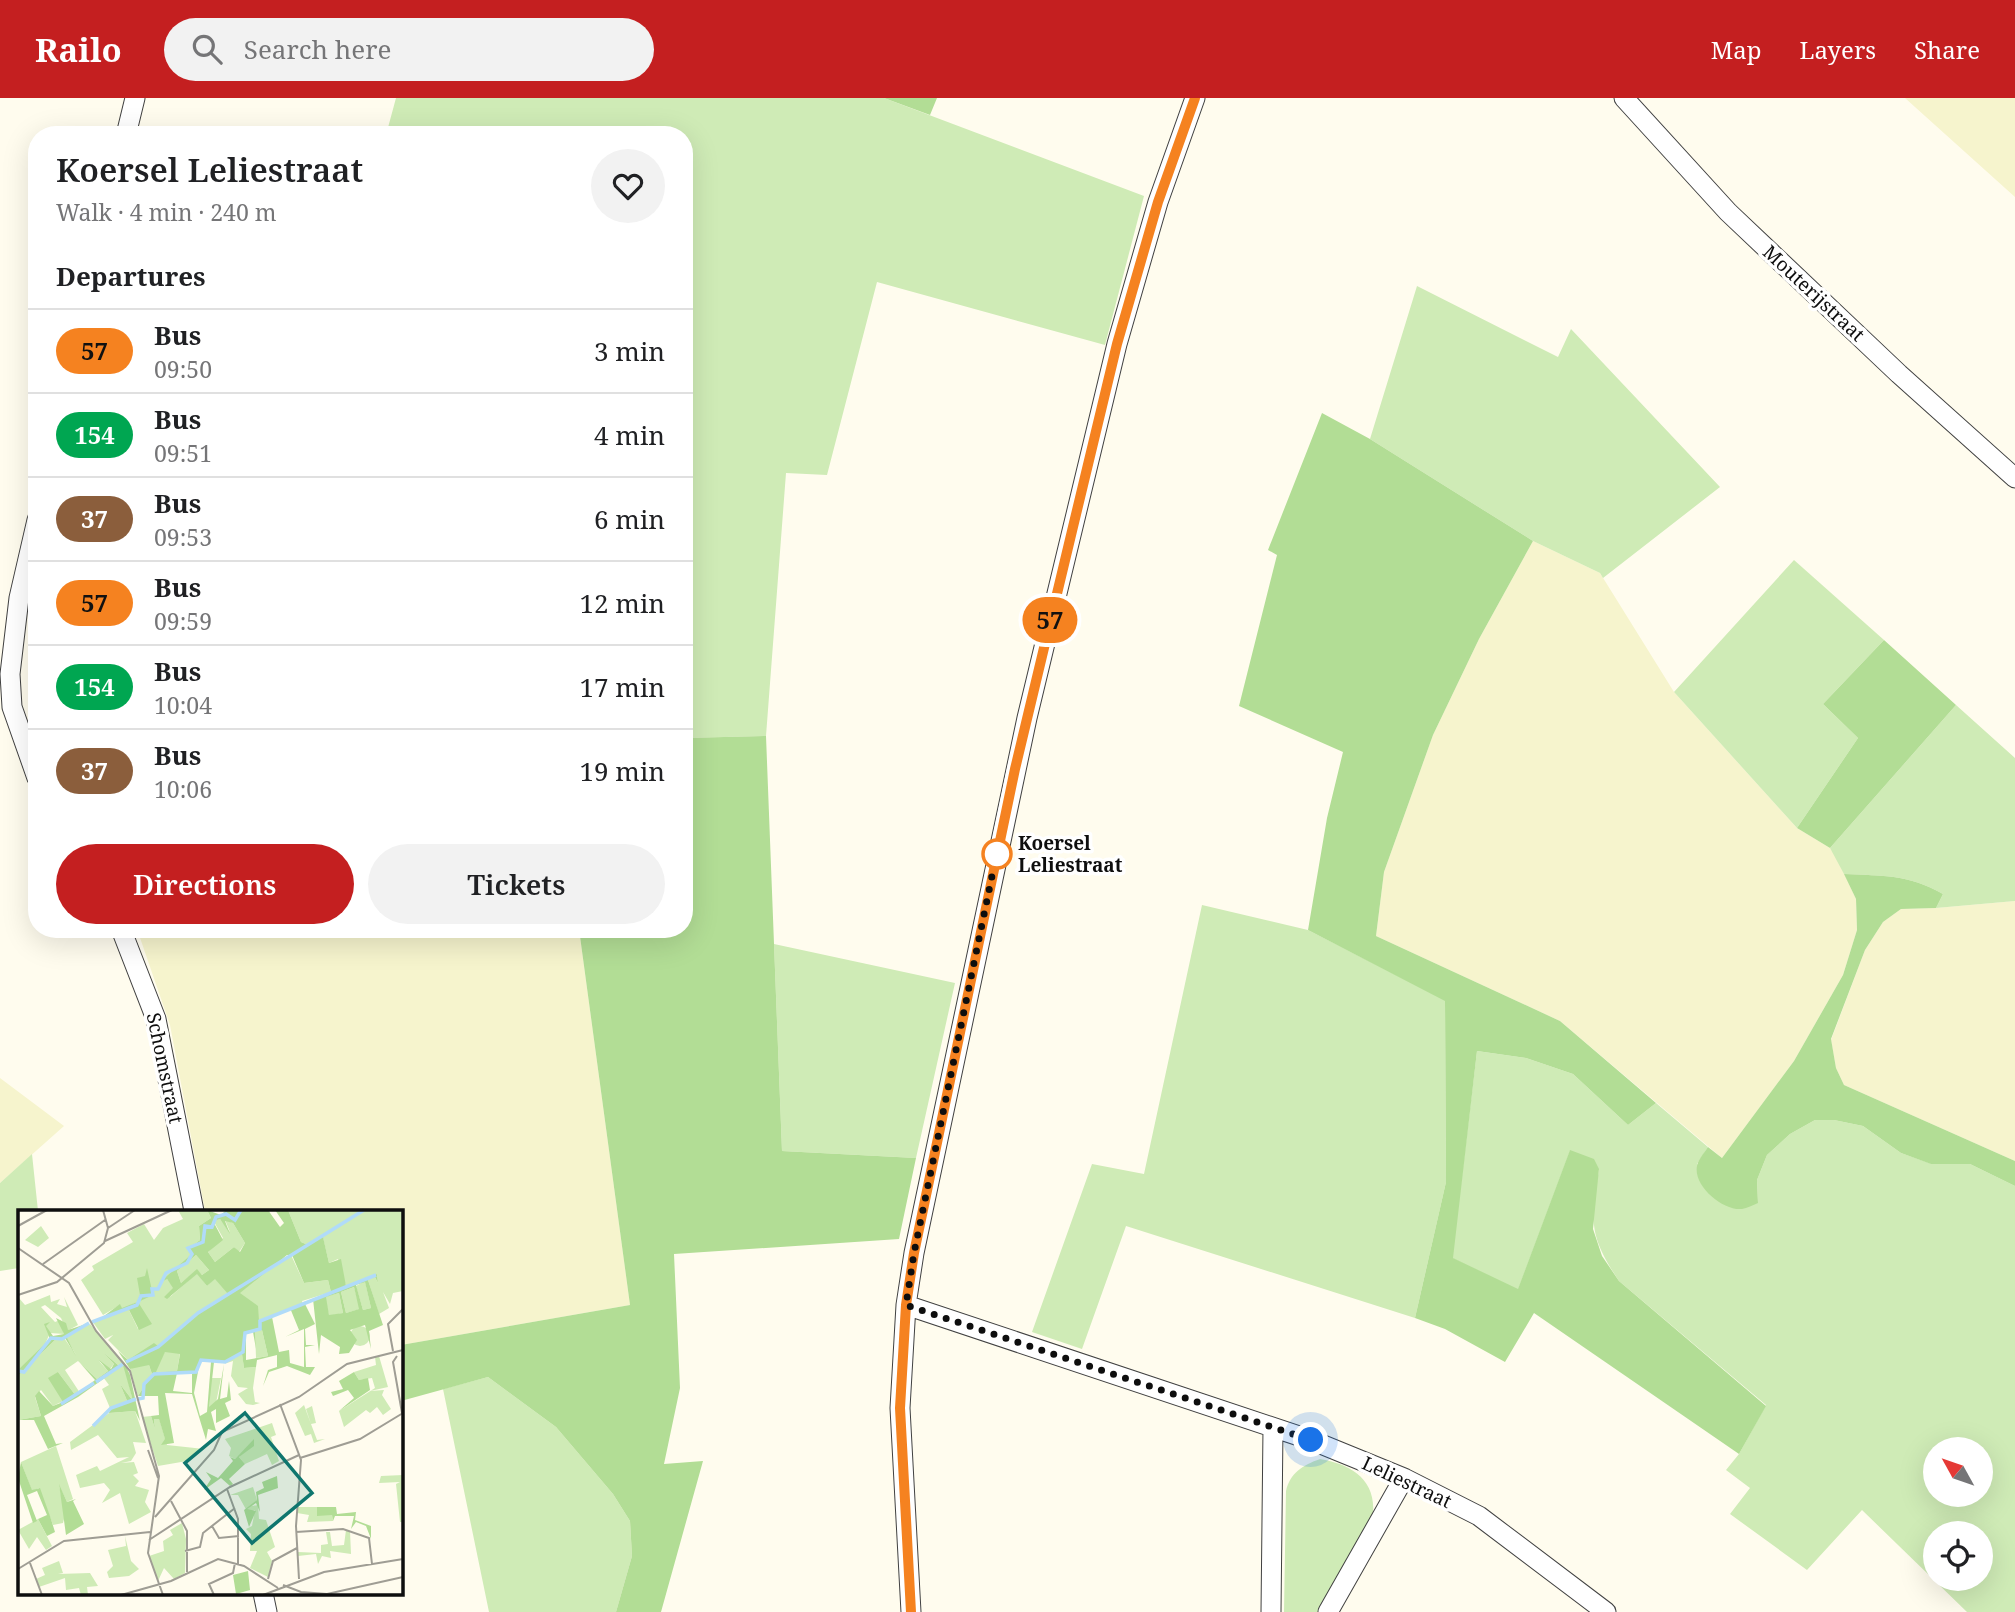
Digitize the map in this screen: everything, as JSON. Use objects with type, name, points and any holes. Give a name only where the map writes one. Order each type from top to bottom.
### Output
[{"type":"street","points":[[128,126],[135,98]]},
{"type":"street","points":[[911,1612],[900,1408],[906,1305],[914,1253],[981,924],[1030,704],[1117,344],[1158,202],[1195,98]]},
{"type":"street","name":"Mouterijstraat","points":[[1623,98],[1728,212],[1899,374],[2015,478]]},
{"type":"street","points":[[28,559],[19,598],[10,674],[12,706],[28,752]]},
{"type":"street","name":"Schomstraat","points":[[124,938],[156,1019],[194,1210]]},
{"type":"street","name":"Leliestraat","points":[[906,1305],[1311,1440],[1404,1478],[1479,1516],[1606,1612]]},
{"type":"street","points":[[1271,1612],[1273,1428]]},
{"type":"street","points":[[1328,1612],[1404,1478]]},
{"type":"street","points":[[263,1594],[267,1612]]},
{"type":"shaded area","points":[[1905,98],[2015,98],[2015,197]]},
{"type":"shaded area","points":[[1533,541],[1600,573],[1674,692],[1797,828],[1830,848],[1856,899],[1857,930],[1843,975],[1794,1061],[1722,1158],[1560,1021],[1376,936],[1384,872],[1433,735],[1479,639]]},
{"type":"shaded area","points":[[2015,901],[2015,1161],[1844,1085],[1836,1068],[1831,1040],[1865,950],[1883,922],[1901,909]]},
{"type":"shaded area","points":[[140,938],[580,938],[630,1305],[402,1345],[402,1210],[205,1210],[170,1025]]},
{"type":"shaded area","points":[[0,1078],[64,1126],[0,1183]]},
{"type":"green space","points":[[396,98],[884,98],[1144,196],[1105,345],[877,282],[827,475],[786,473],[766,736],[693,738],[693,126],[388,126]]},
{"type":"green space","points":[[884,98],[937,98],[930,115]]},
{"type":"green space","points":[[1417,286],[1558,357],[1571,329],[1720,487],[1603,578],[1600,573],[1533,541],[1370,439]]},
{"type":"green space","points":[[1322,413],[1370,439],[1533,541],[1479,639],[1433,735],[1384,872],[1376,936],[1560,1021],[1656,1103],[1628,1125],[1573,1074],[1526,1058],[1477,1051],[1453,1258],[1518,1289],[1570,1150],[1594,1159],[1599,1169],[1593,1229],[1602,1256],[1619,1281],[1766,1406],[1739,1454],[1534,1313],[1505,1362],[1445,1329],[1415,1318],[1446,1182],[1445,1001],[1308,930],[1327,818],[1343,752],[1239,706],[1277,555],[1268,550]]},
{"type":"green space","points":[[1794,560],[1884,640],[1823,704],[1858,738],[1797,828],[1674,692]]},
{"type":"green space","points":[[1884,640],[1956,705],[1830,848],[1797,828],[1858,738],[1823,704]]},
{"type":"green space","points":[[1956,705],[2015,758],[2015,901],[1936,908],[1943,894],[1930,887],[1895,877],[1844,874],[1830,848]]},
{"type":"green space","points":[[766,736],[782,1151],[916,1158],[899,1239],[674,1254],[680,1388],[664,1464],[703,1461],[661,1612],[616,1612],[632,1556],[630,1521],[613,1494],[556,1427],[488,1377],[402,1401],[402,1345],[630,1305],[580,938],[693,938],[693,738]]},
{"type":"green space","points":[[1844,874],[1907,879],[1943,894],[1936,908],[1901,909],[1883,922],[1865,950],[1831,1039],[1836,1068],[1844,1085],[2015,1161],[2015,1186],[1970,1164],[1931,1164],[1901,1153],[1863,1126],[1834,1120],[1815,1120],[1790,1134],[1767,1155],[1757,1180],[1758,1203],[1734,1209],[1718,1202],[1704,1189],[1697,1174],[1697,1166],[1703,1154],[1708,1147],[1722,1158],[1794,1061],[1843,975],[1857,930],[1856,899]]},
{"type":"green space","points":[[1202,905],[1308,930],[1445,1000],[1446,1182],[1415,1318],[1126,1226],[1082,1349],[1032,1332],[1092,1164],[1144,1174]]},
{"type":"green space","points":[[774,944],[955,983],[916,1158],[782,1151]]},
{"type":"green space","points":[[1477,1051],[1526,1058],[1573,1074],[1628,1125],[1656,1103],[1708,1147],[1697,1164],[1758,1203],[1757,1180],[1767,1155],[1790,1134],[1815,1120],[1834,1120],[1863,1126],[1901,1153],[1932,1164],[1970,1164],[2015,1186],[2015,1612],[1967,1612],[1945,1591],[1993,1591],[1993,1521],[1923,1521],[1923,1569],[1862,1510],[1807,1570],[1730,1514],[1750,1488],[1726,1470],[1739,1454],[1766,1405],[1619,1281],[1602,1252],[1594,1228],[1594,1203],[1599,1170],[1570,1151],[1518,1290],[1452,1258]]},
{"type":"green space","points":[[32,1154],[38,1210],[18,1210],[18,1268],[0,1271],[0,1183]]},
{"type":"green space","points":[[488,1377],[556,1427],[613,1494],[630,1521],[632,1556],[616,1612],[489,1612],[443,1389]]},
{"type":"green space","points":[[1320,1459],[1351,1469],[1359,1475],[1370,1491],[1373,1513],[1320,1612],[1284,1612],[1286,1491],[1298,1470]]},
{"type":"bus line","name":"57","points":[[911,1612],[900,1408],[906,1305],[914,1253],[1015,769],[1117,344],[1158,202],[1195,98]]},
{"type":"place","name":"Koersel Leliestraat","points":[[997,854]]},
{"type":"route","points":[[997,854],[998,847],[914,1253],[906,1305],[1311,1440]]}]
